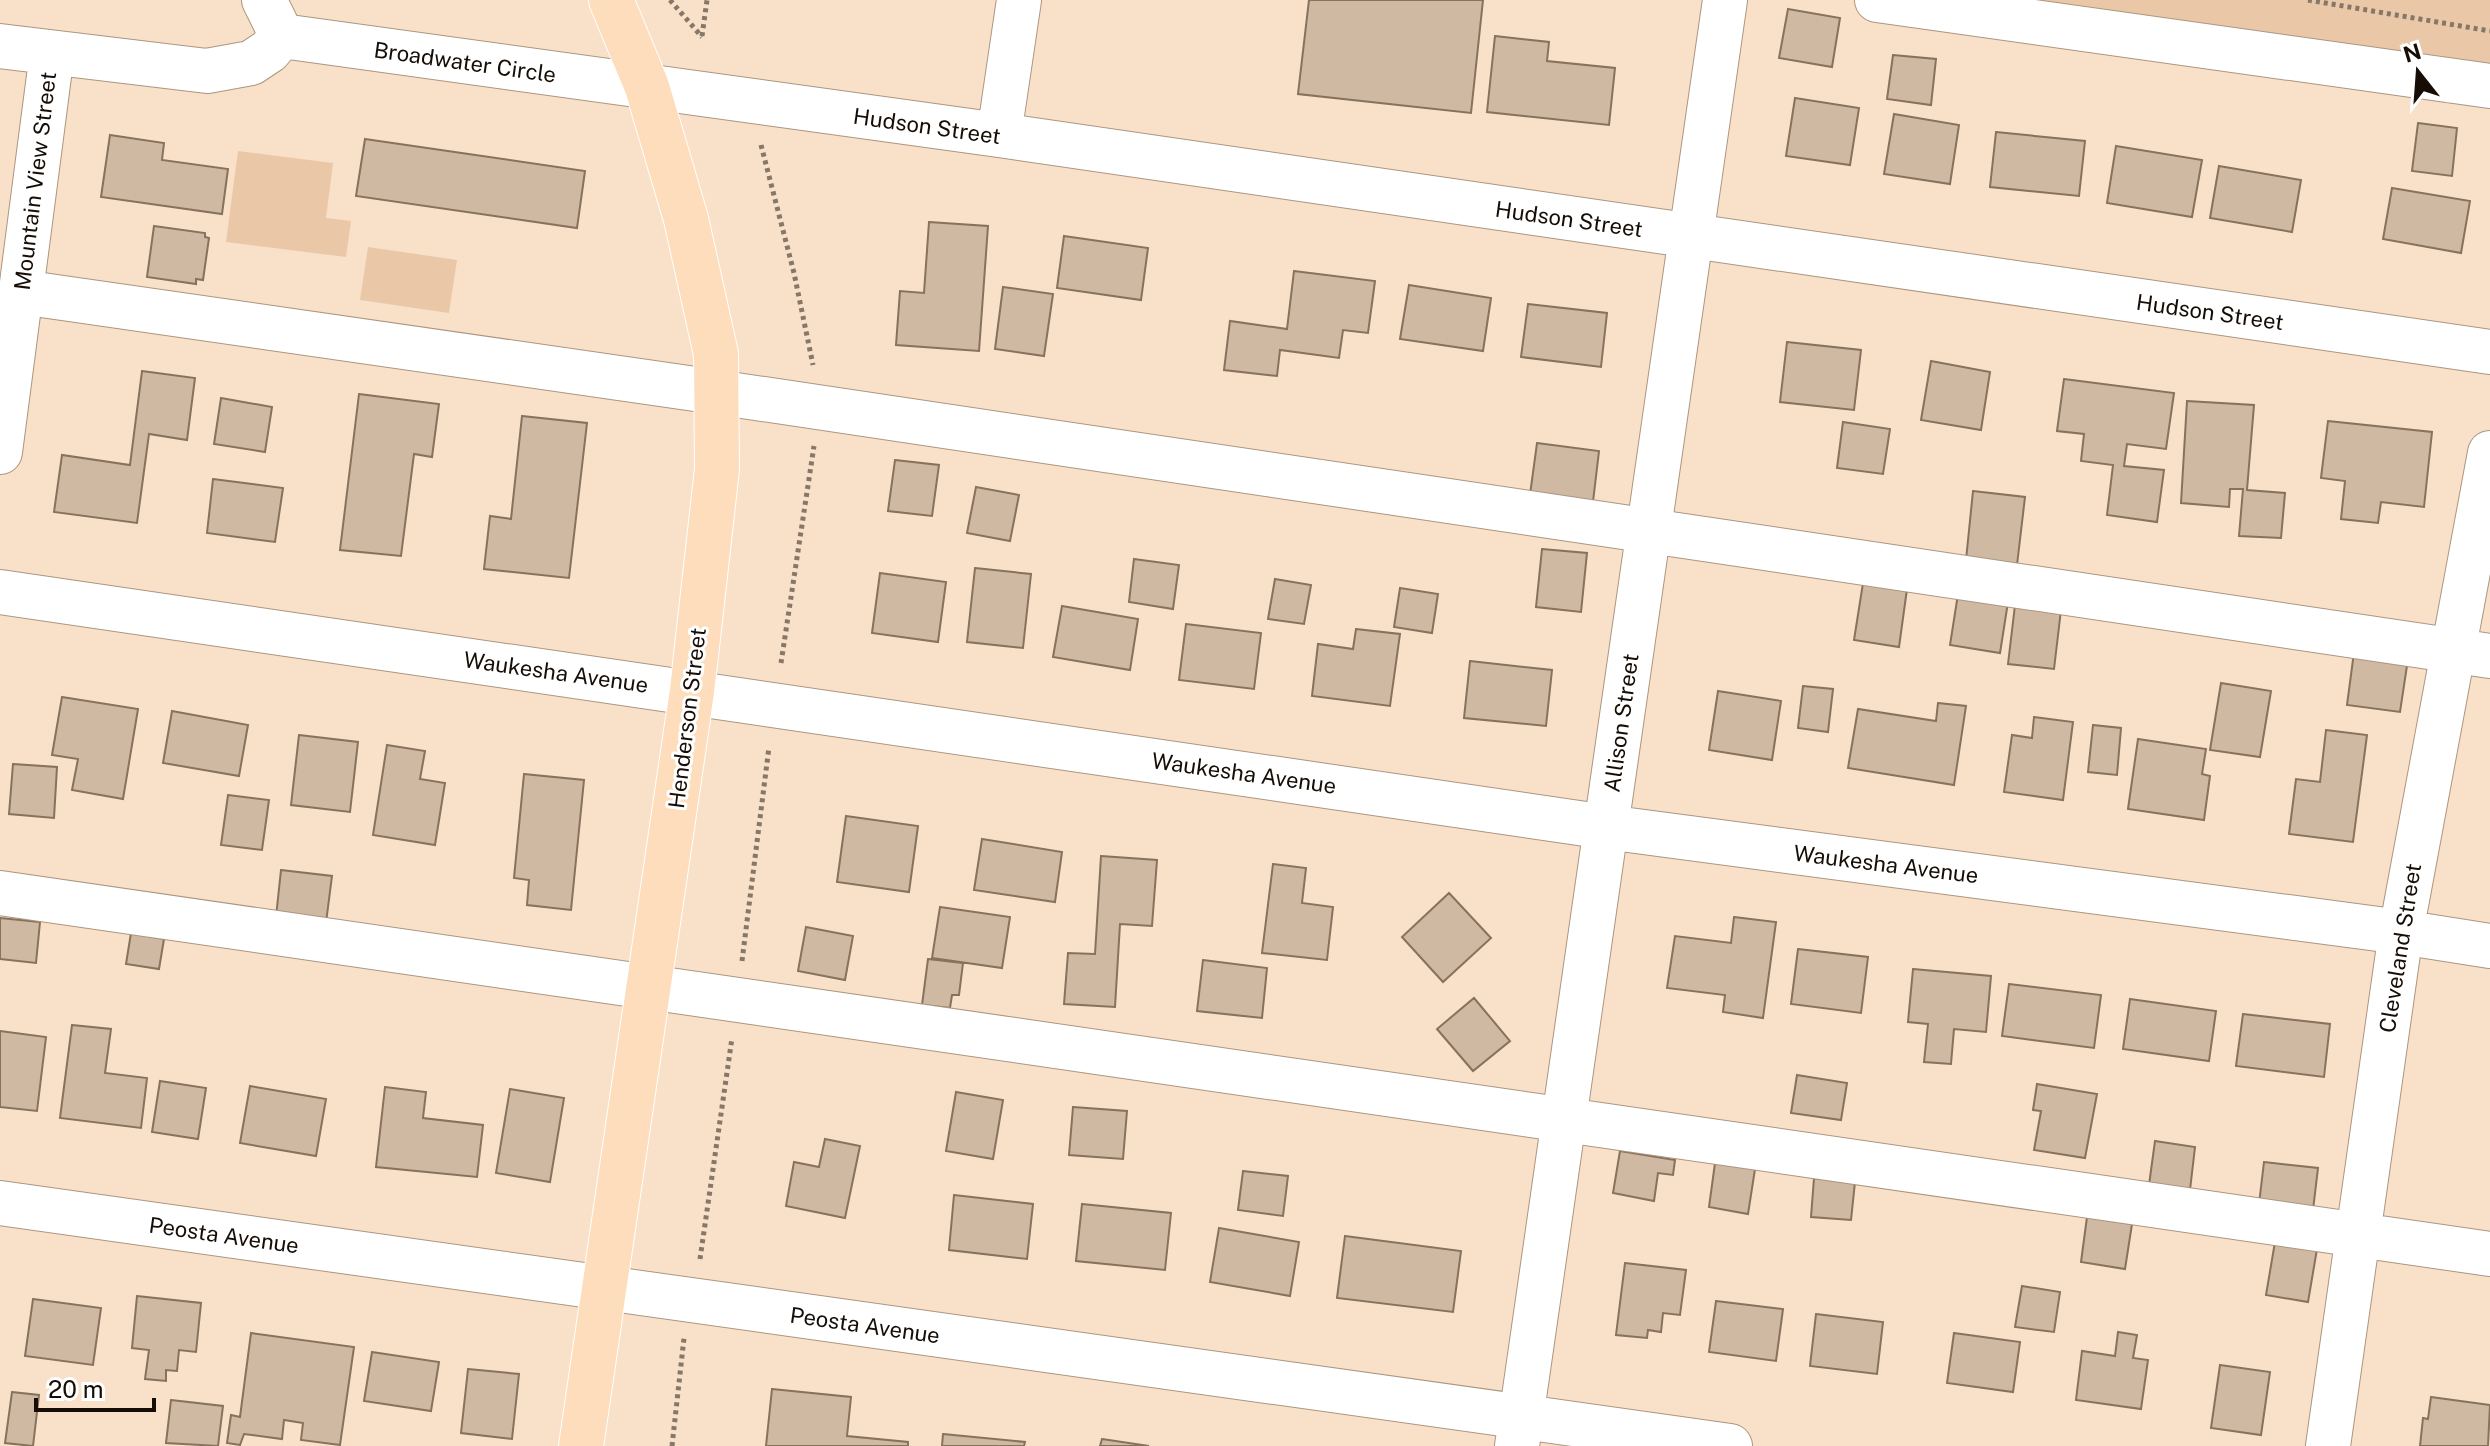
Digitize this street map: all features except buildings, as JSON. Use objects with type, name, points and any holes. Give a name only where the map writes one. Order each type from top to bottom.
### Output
[{"type":"main road","name":"Henderson Street","points":[[581,1446],[651,986],[692,691],[717,469],[716,354],[686,219],[647,87],[611,0]]},
{"type":"street","points":[[999,135],[1019,0]]},
{"type":"street","name":"Allison Street","points":[[1519,1432],[1725,0]]},
{"type":"street","points":[[1877,0],[2490,86]]},
{"type":"street","name":"Broadwater Circle","points":[[0,46],[207,71],[229,69],[251,63],[269,51],[273,18],[647,87]]},
{"type":"street","name":"Mountain View Street","points":[[0,452],[52,53]]},
{"type":"street","name":"Hudson Street","points":[[647,87],[999,135],[2490,352]]},
{"type":"street","points":[[21,292],[2472,653]]},
{"type":"street","name":"Cleveland Street","points":[[2328,1446],[2401,932],[2472,653],[2490,453]]},
{"type":"street","name":"Waukesha Avenue","points":[[0,592],[1606,827],[2490,946]]},
{"type":"street","points":[[0,893],[2490,1254]]},
{"type":"street","name":"Peosta Avenue","points":[[0,1203],[605,1288],[1519,1432],[1730,1446]]},
{"type":"path","points":[[670,0],[702,37],[707,0]]},
{"type":"path","points":[[2308,0],[2490,31]]},
{"type":"path","points":[[2351,8],[2352,0]]},
{"type":"path","points":[[672,1446],[684,1337]]},
{"type":"shaded area","points":[[1946,0],[2490,0],[2490,66]]},
{"type":"shaded area","points":[[238,151],[333,163],[326,218],[351,221],[346,257],[226,242]]},
{"type":"shaded area","points":[[368,247],[457,260],[449,313],[360,300]]}]
